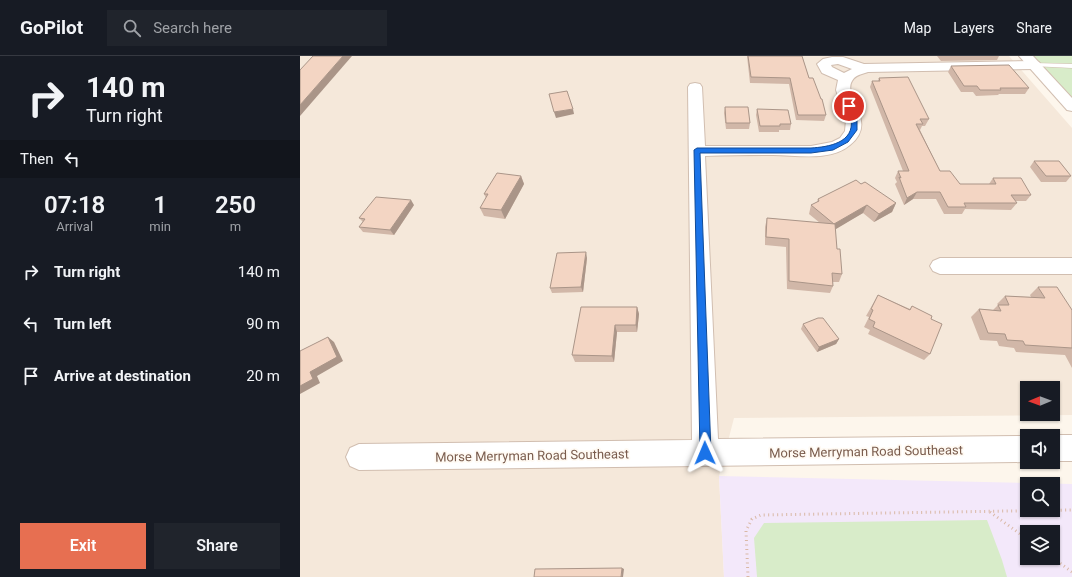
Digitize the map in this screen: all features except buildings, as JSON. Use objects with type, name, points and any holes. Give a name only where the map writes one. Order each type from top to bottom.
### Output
[{"type":"street","points":[[844,78],[827,70],[824,64],[833,59],[844,60],[863,68]]},
{"type":"street","points":[[697,150],[831,149],[846,141],[853,130],[854,120],[842,85],[844,78],[856,70],[863,68],[1030,61],[1072,107]]},
{"type":"street","points":[[695,88],[705,453]]},
{"type":"street","points":[[940,266],[1072,266]]},
{"type":"street","points":[[1060,448],[1072,448]]},
{"type":"street","name":"Morse Merryman Road Southeast","points":[[359,456],[1020,449]]},
{"type":"lane","points":[[1030,61],[1072,66]]},
{"type":"path","points":[[748,577],[746,531],[752,519],[761,515],[1072,510]]},
{"type":"path","points":[[989,511],[1020,534]]},
{"type":"path","points":[[1060,563],[1072,572]]},
{"type":"shaded area","points":[[300,56],[1009,56],[1072,128],[1072,415],[1060,415],[1060,381],[1020,381],[1020,415],[734,418],[719,476],[724,577],[300,577]]},
{"type":"shaded area","points":[[719,476],[1020,483],[1020,517],[1060,517],[1060,484],[1072,484],[1072,577],[724,577]]},
{"type":"green space","points":[[1029,56],[1072,56],[1072,102]]},
{"type":"green space","points":[[987,520],[1007,577],[757,577],[754,538],[764,523]]},
{"type":"route","points":[[705,453],[697,150],[831,149],[846,141],[853,130],[854,120],[849,106]]}]
